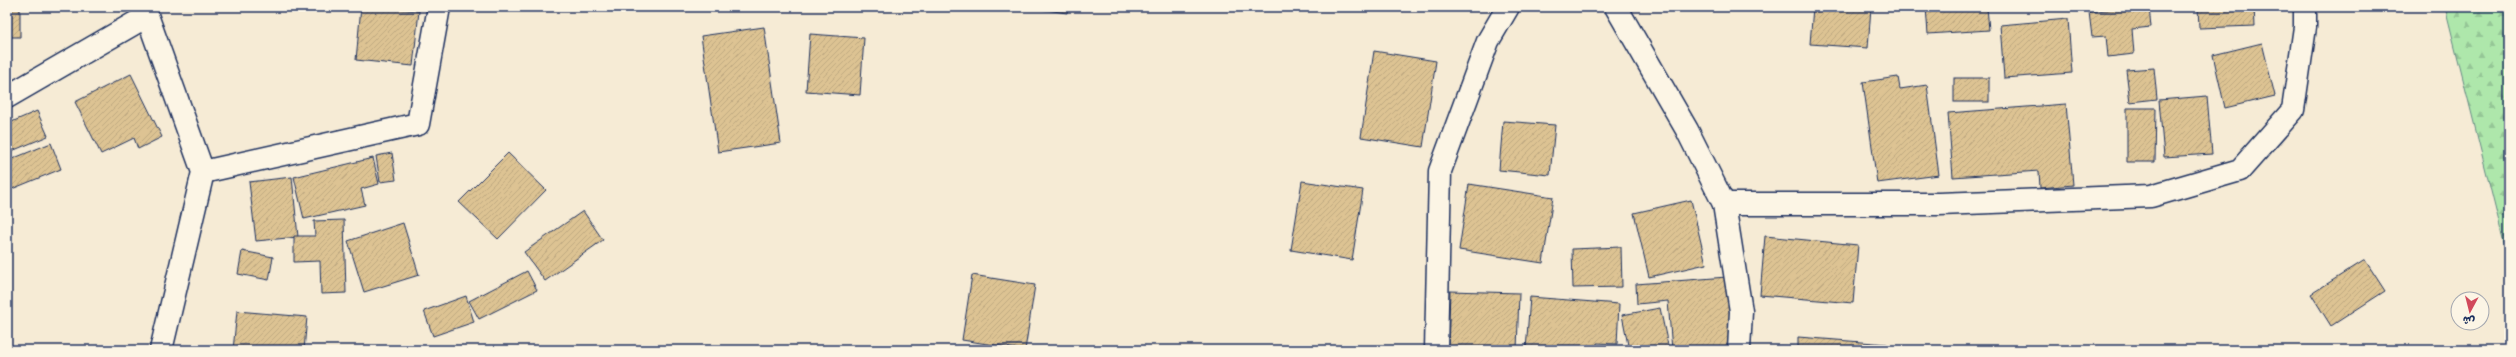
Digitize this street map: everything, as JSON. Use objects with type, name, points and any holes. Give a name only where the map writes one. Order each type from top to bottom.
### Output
[{"type":"street","points":[[204,172],[418,124],[439,7]]},
{"type":"street","points":[[1436,350],[1440,171],[1488,42],[1508,7]]},
{"type":"street","points":[[1616,7],[1687,130],[1724,204],[1741,311],[1739,350]]},
{"type":"street","points":[[1724,204],[1939,204],[2151,196],[2240,170],[2293,110],[2305,27],[2305,7]]},
{"type":"street","points":[[7,97],[146,11],[204,172],[162,350]]},
{"type":"green space","points":[[2445,7],[2509,7],[2509,237],[2505,247]]},
{"type":"building","points":[[7,7],[20,7],[20,37],[7,37]]},
{"type":"building","points":[[361,7],[419,11],[413,66],[356,60]]},
{"type":"building","points":[[1025,7],[1068,7],[1067,13]]},
{"type":"building","points":[[1813,7],[1871,7],[1868,48],[1810,44]]},
{"type":"building","points":[[1926,7],[1987,7],[1989,30],[1928,34]]},
{"type":"building","points":[[2131,7],[2149,7],[2151,27],[2132,29],[2134,54],[2108,57],[2106,36],[2092,37],[2089,12]]},
{"type":"building","points":[[2198,7],[2254,7],[2255,26],[2199,28]]},
{"type":"building","points":[[2068,19],[2072,73],[2004,78],[2000,25]]},
{"type":"building","points":[[764,27],[781,143],[718,152],[701,36]]},
{"type":"building","points":[[810,34],[864,38],[860,95],[806,91]]},
{"type":"building","points":[[2262,43],[2275,96],[2225,108],[2213,55]]},
{"type":"building","points":[[1374,51],[1436,61],[1423,147],[1361,137]]},
{"type":"building","points":[[2154,68],[2157,99],[2130,102],[2126,70]]},
{"type":"building","points":[[131,74],[162,137],[138,149],[134,138],[101,154],[75,102]]},
{"type":"building","points":[[1898,77],[1900,89],[1927,85],[1939,175],[1877,183],[1863,82]]},
{"type":"building","points":[[1954,78],[1989,78],[1989,102],[1954,102]]},
{"type":"building","points":[[2207,96],[2212,154],[2164,157],[2159,100]]},
{"type":"building","points":[[2066,104],[2073,185],[2040,188],[2039,171],[1953,177],[1948,113]]},
{"type":"building","points":[[2127,108],[2156,108],[2155,162],[2127,162]]},
{"type":"building","points":[[37,111],[48,136],[7,153],[7,124]]},
{"type":"building","points":[[1503,121],[1555,125],[1550,175],[1499,170]]},
{"type":"building","points":[[51,143],[61,169],[7,191],[7,161]]},
{"type":"building","points":[[392,153],[396,180],[380,182],[376,156]]},
{"type":"building","points":[[508,153],[546,190],[498,239],[459,202]]},
{"type":"building","points":[[373,158],[379,184],[361,189],[365,205],[304,219],[294,177]]},
{"type":"building","points":[[292,177],[298,237],[256,241],[249,182]]},
{"type":"building","points":[[1302,181],[1363,190],[1352,260],[1291,250]]},
{"type":"building","points":[[1469,184],[1553,197],[1543,263],[1459,250]]},
{"type":"building","points":[[1691,200],[1706,264],[1649,277],[1634,213]]},
{"type":"building","points":[[583,211],[603,240],[545,281],[524,252]]},
{"type":"building","points":[[344,220],[346,293],[321,294],[320,261],[294,262],[294,236],[315,236],[314,221]]},
{"type":"building","points":[[403,223],[419,275],[364,292],[348,241]]},
{"type":"building","points":[[1765,236],[1858,245],[1853,303],[1760,295]]},
{"type":"building","points":[[1621,247],[1622,287],[1573,288],[1572,249]]},
{"type":"building","points":[[242,251],[273,257],[269,280],[238,274]]},
{"type":"building","points":[[2365,260],[2385,291],[2331,326],[2311,294]]},
{"type":"building","points":[[527,271],[537,290],[479,319],[469,301]]},
{"type":"building","points":[[972,275],[1035,285],[1025,350],[962,340]]},
{"type":"building","points":[[1727,277],[1733,350],[1672,350],[1668,301],[1637,304],[1636,284]]},
{"type":"building","points":[[1450,291],[1519,293],[1517,350],[1448,350]]},
{"type":"building","points":[[466,296],[474,322],[433,336],[424,311]]},
{"type":"building","points":[[1530,297],[1619,304],[1617,344],[1597,343],[1597,350],[1526,350]]},
{"type":"building","points":[[1660,308],[1669,350],[1629,350],[1622,315]]},
{"type":"building","points":[[237,311],[307,317],[304,350],[233,350]]},
{"type":"building","points":[[1798,337],[1887,344],[1887,350],[1798,350]]},
{"type":"building","points":[[1779,346],[1797,347],[1797,350],[1779,350]]}]
